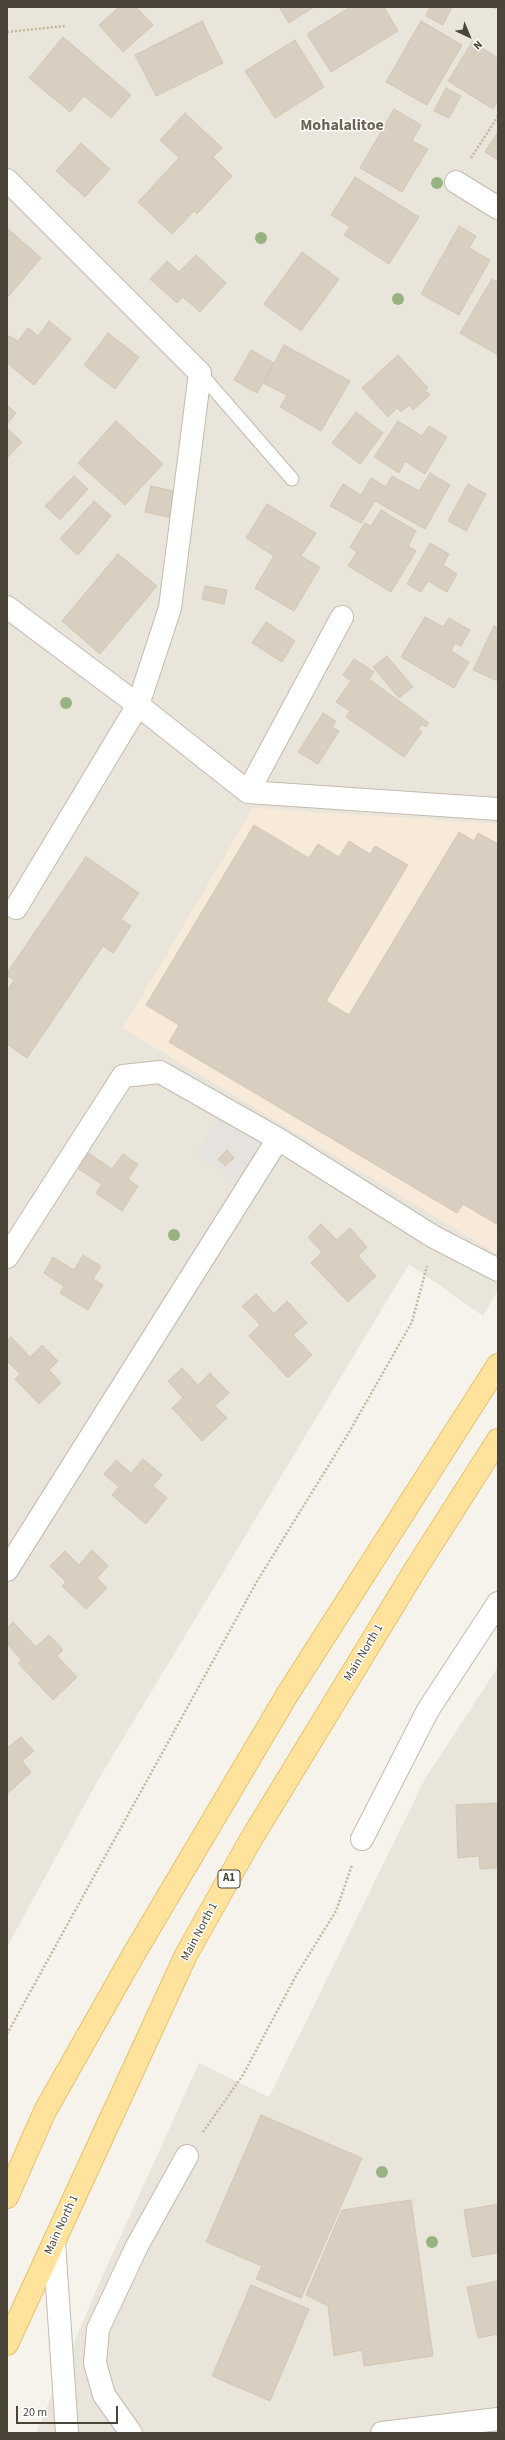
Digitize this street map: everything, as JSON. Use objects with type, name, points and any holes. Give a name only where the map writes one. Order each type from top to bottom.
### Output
[{"type":"main road","points":[[7,2197],[45,2111],[139,1946],[287,1695],[498,1365]]},
{"type":"main road","name":"Main North 1","points":[[7,2344],[190,1948],[250,1841],[415,1570],[498,1440]]},
{"type":"street","points":[[7,180],[200,373],[170,608],[138,705],[16,908]]},
{"type":"street","points":[[456,182],[498,208]]},
{"type":"street","points":[[10,615],[138,705],[248,792],[498,808]]},
{"type":"street","points":[[248,792],[342,617]]},
{"type":"street","points":[[7,1257],[124,1076],[160,1072],[278,1139],[434,1237],[498,1270]]},
{"type":"street","points":[[7,1570],[278,1139]]},
{"type":"street","points":[[362,1839],[428,1710],[498,1603]]},
{"type":"street","points":[[131,2433],[104,2395],[95,2363],[98,2329],[136,2246],[187,2156]]},
{"type":"street","points":[[54,2242],[67,2433]]},
{"type":"street","points":[[382,2433],[498,2419]]},
{"type":"lane","points":[[200,373],[292,479]]},
{"type":"path","points":[[494,7],[498,9]]},
{"type":"path","points":[[7,32],[65,26]]},
{"type":"path","points":[[456,182],[498,116]]},
{"type":"path","points":[[7,2034],[256,1583],[344,1441],[412,1322],[434,1237]]},
{"type":"path","points":[[187,2156],[243,2075],[297,1974],[336,1911],[362,1839]]},
{"type":"shaded area","points":[[7,7],[498,7],[498,824],[253,809],[123,1028],[498,1254],[498,1290],[483,1316],[409,1264],[97,1782],[7,1947]]},
{"type":"shaded area","points":[[253,808],[498,824],[498,1254],[123,1028]]},
{"type":"shaded area","points":[[223,1112],[265,1140],[236,1182],[195,1154]]},
{"type":"shaded area","points":[[498,1667],[498,2433],[36,2433],[98,2286],[199,2063],[269,2097],[425,1779]]},
{"type":"building","points":[[119,7],[136,7],[153,25],[123,52],[99,25]]},
{"type":"building","points":[[279,7],[314,7],[289,23]]},
{"type":"building","points":[[350,7],[384,7],[398,31],[331,72],[307,34]]},
{"type":"building","points":[[430,7],[452,7],[443,25],[426,16]]},
{"type":"building","points":[[202,21],[223,63],[156,96],[135,55]]},
{"type":"building","points":[[421,21],[462,45],[427,105],[386,82]]},
{"type":"building","points":[[63,37],[131,95],[111,118],[84,96],[70,112],[29,78]]},
{"type":"building","points":[[295,40],[324,87],[275,118],[245,71]]},
{"type":"building","points":[[472,42],[498,58],[498,101],[493,109],[448,81]]},
{"type":"building","points":[[446,88],[461,96],[449,118],[434,111]]},
{"type":"building","points":[[394,109],[421,125],[412,141],[428,149],[402,192],[360,168]]},
{"type":"building","points":[[185,113],[222,148],[213,157],[232,176],[197,214],[194,211],[172,234],[138,202],[179,158],[160,140]]},
{"type":"building","points":[[498,132],[498,160],[485,152]]},
{"type":"building","points":[[81,143],[110,169],[85,197],[56,171]]},
{"type":"building","points":[[355,177],[419,217],[389,264],[344,235],[350,227],[331,215]]},
{"type":"building","points":[[459,226],[476,236],[469,248],[490,260],[459,315],[421,294]]},
{"type":"building","points":[[7,228],[41,258],[7,298]]},
{"type":"building","points":[[302,252],[339,279],[301,331],[264,304]]},
{"type":"building","points":[[196,255],[226,283],[200,312],[183,297],[177,303],[150,279],[167,261],[179,272]]},
{"type":"building","points":[[492,279],[498,282],[498,355],[460,333]]},
{"type":"building","points":[[49,321],[71,339],[34,385],[7,363],[7,335],[18,341],[28,328],[38,336]]},
{"type":"building","points":[[108,333],[139,357],[115,389],[84,365]]},
{"type":"building","points":[[284,345],[350,381],[321,431],[280,407],[287,395],[263,383]]},
{"type":"building","points":[[251,350],[274,363],[257,393],[234,380]]},
{"type":"building","points":[[398,355],[428,388],[425,390],[430,395],[413,410],[409,405],[401,412],[397,408],[388,417],[362,388]]},
{"type":"building","points":[[7,405],[16,413],[7,424]]},
{"type":"building","points":[[356,412],[383,433],[360,464],[332,443]]},
{"type":"building","points":[[116,421],[163,464],[125,505],[78,463]]},
{"type":"building","points":[[398,421],[422,436],[429,426],[447,437],[425,474],[405,461],[399,473],[374,457]]},
{"type":"building","points":[[7,428],[22,442],[7,458]]},
{"type":"building","points":[[430,473],[450,485],[425,529],[375,501],[361,523],[330,506],[343,484],[361,495],[371,478],[386,487],[392,476],[419,491]]},
{"type":"building","points":[[74,476],[88,489],[60,520],[45,506]]},
{"type":"building","points":[[468,484],[486,494],[466,531],[448,521]]},
{"type":"building","points":[[151,486],[178,492],[172,518],[145,512]]},
{"type":"building","points":[[94,501],[111,516],[78,555],[60,539]]},
{"type":"building","points":[[267,504],[316,533],[301,556],[320,567],[294,611],[255,588],[274,556],[246,538]]},
{"type":"building","points":[[381,510],[416,531],[408,546],[416,551],[391,592],[348,566],[357,552],[350,547],[365,523],[371,526]]},
{"type":"building","points":[[430,543],[449,554],[443,565],[457,574],[447,592],[428,581],[421,592],[407,584]]},
{"type":"building","points":[[118,554],[157,586],[100,654],[62,621]]},
{"type":"building","points":[[205,586],[227,590],[224,604],[202,599]]},
{"type":"building","points":[[425,617],[443,627],[449,618],[470,630],[461,646],[455,643],[451,651],[469,662],[454,688],[401,657]]},
{"type":"building","points":[[266,622],[295,641],[282,662],[252,643]]},
{"type":"building","points":[[494,626],[498,628],[498,681],[473,670]]},
{"type":"building","points":[[387,656],[413,687],[399,698],[373,667]]},
{"type":"building","points":[[354,659],[374,672],[369,679],[429,723],[426,727],[422,724],[418,729],[422,732],[404,757],[346,717],[350,711],[336,702],[351,681],[343,675]]},
{"type":"building","points":[[323,713],[336,721],[332,727],[339,731],[318,764],[298,752]]},
{"type":"building","points":[[254,825],[309,858],[318,844],[339,857],[349,841],[370,854],[375,846],[408,865],[326,1001],[349,1015],[459,832],[474,841],[478,833],[498,844],[498,1225],[463,1204],[457,1213],[169,1042],[179,1025],[146,1005]]},
{"type":"building","points":[[86,857],[139,893],[121,919],[131,926],[113,953],[103,946],[27,1058],[7,1044],[7,991],[14,980],[7,975],[7,973]]},
{"type":"building","points":[[84,1150],[112,1169],[123,1154],[138,1164],[128,1179],[138,1186],[122,1211],[96,1193],[102,1184],[74,1166]]},
{"type":"building","points":[[227,1150],[234,1158],[225,1166],[218,1159]]},
{"type":"building","points":[[321,1224],[337,1240],[350,1228],[367,1247],[358,1256],[376,1276],[348,1302],[311,1263],[322,1252],[308,1237]]},
{"type":"building","points":[[83,1255],[101,1266],[93,1279],[103,1285],[88,1310],[60,1293],[64,1286],[44,1273],[53,1257],[74,1270]]},
{"type":"building","points":[[256,1294],[274,1314],[287,1301],[307,1323],[293,1335],[312,1355],[288,1378],[249,1336],[260,1325],[242,1306]]},
{"type":"building","points":[[11,1337],[30,1357],[42,1345],[58,1361],[49,1370],[61,1383],[39,1404],[15,1379],[20,1374],[7,1361],[7,1341]]},
{"type":"building","points":[[182,1368],[198,1385],[210,1373],[229,1393],[215,1406],[227,1418],[202,1441],[172,1408],[183,1398],[168,1381]]},
{"type":"building","points":[[143,1459],[162,1475],[153,1486],[167,1498],[146,1524],[112,1495],[119,1487],[104,1474],[116,1460],[131,1473]]},
{"type":"building","points":[[92,1550],[108,1566],[97,1578],[107,1588],[86,1609],[62,1586],[66,1582],[50,1566],[65,1551],[79,1565]]},
{"type":"building","points":[[13,1622],[36,1647],[49,1635],[63,1650],[57,1656],[77,1677],[53,1700],[18,1663],[22,1660],[7,1644],[7,1628]]},
{"type":"building","points":[[21,1737],[34,1751],[22,1761],[31,1772],[7,1794],[7,1748]]},
{"type":"building","points":[[498,1803],[498,1868],[480,1869],[479,1856],[458,1858],[456,1805]]},
{"type":"building","points":[[261,2115],[362,2158],[301,2298],[256,2279],[262,2266],[206,2242]]},
{"type":"building","points":[[411,2200],[433,2356],[364,2366],[362,2350],[334,2356],[328,2306],[306,2295],[342,2210]]},
{"type":"building","points":[[498,2204],[498,2253],[472,2257],[464,2210]]},
{"type":"building","points":[[498,2281],[498,2334],[478,2338],[467,2287]]},
{"type":"building","points":[[251,2285],[309,2309],[270,2401],[212,2376]]},
{"type":"district","name":"Mohalalitoe","points":[[342,126]]}]
